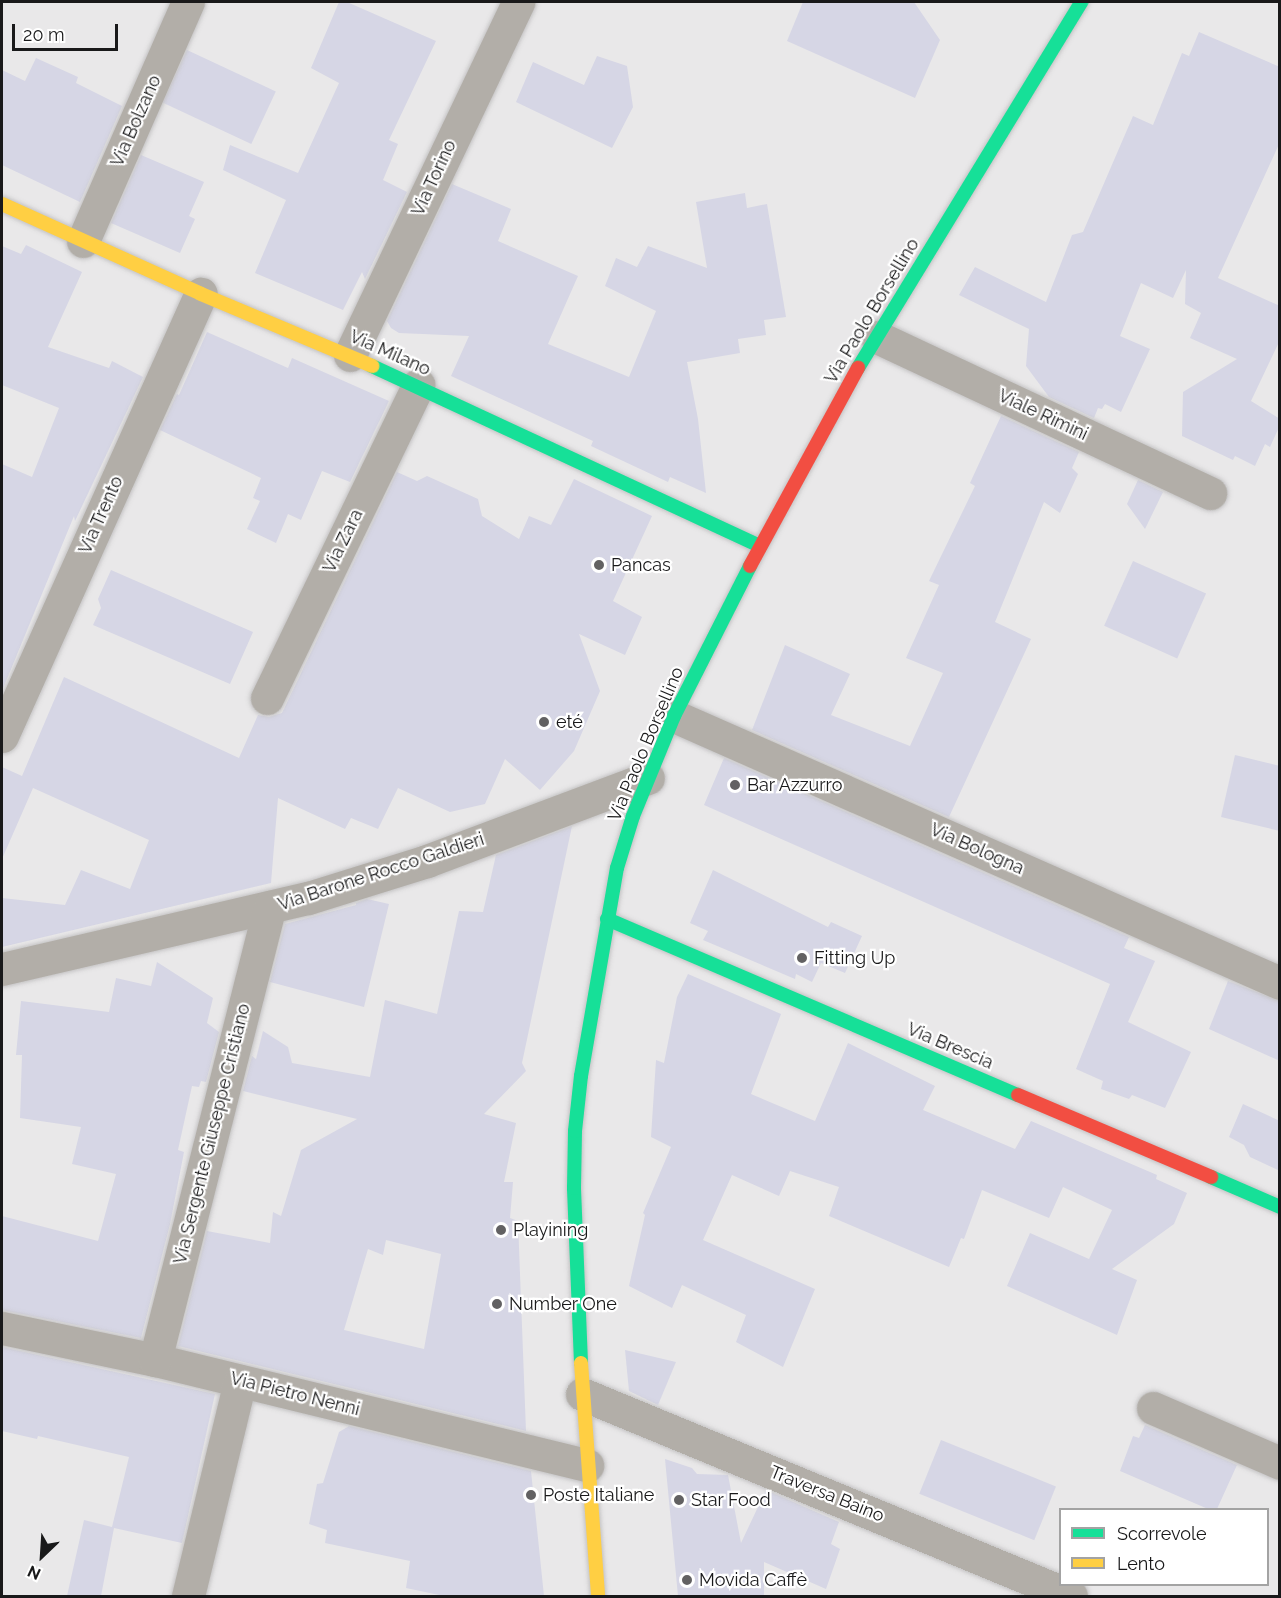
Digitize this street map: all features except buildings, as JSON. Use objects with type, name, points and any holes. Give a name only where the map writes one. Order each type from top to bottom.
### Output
[{"type":"street","name":"Via Bolzano","points":[[83,241],[188,2]]},
{"type":"street","name":"Via Torino","points":[[350,355],[518,2]]},
{"type":"street","name":"Via Paolo Borsellino","points":[[598,1596],[582,1394],[574,1188],[575,1131],[581,1076],[617,868],[648,778],[674,716],[760,546],[877,337],[1081,2]]},
{"type":"street","name":"Via Milano","points":[[2,204],[201,294],[418,385],[760,546]]},
{"type":"street","name":"Via Trento","points":[[2,736],[201,294]]},
{"type":"street","name":"Viale Rimini","points":[[877,337],[1209,493]]},
{"type":"street","name":"Via Zara","points":[[267,698],[418,385]]},
{"type":"street","name":"Via Bologna","points":[[674,716],[1280,982]]},
{"type":"street","name":"Via Barone Rocco Galdieri","points":[[2,969],[308,898],[427,861],[648,778]]},
{"type":"street","name":"Via Sergente Giuseppe Cristiano","points":[[155,1360],[270,907]]},
{"type":"street","name":"Via Brescia","points":[[607,919],[1280,1207]]},
{"type":"street","name":"Via Pietro Nenni","points":[[2,1328],[155,1360],[587,1465]]},
{"type":"street","points":[[188,1596],[240,1381]]},
{"type":"street","name":"Traversa Baino","points":[[582,1394],[1071,1596]]},
{"type":"street","points":[[1153,1407],[1280,1463]]},
{"type":"traffic: fast","points":[[858,368],[1081,2]]},
{"type":"traffic: fast","points":[[372,366],[760,546]]},
{"type":"traffic: fast","points":[[581,1363],[574,1188],[575,1131],[581,1076],[617,868],[633,816],[674,716],[750,566]]},
{"type":"traffic: fast","points":[[607,919],[1018,1095]]},
{"type":"traffic: fast","points":[[1211,1177],[1280,1207]]},
{"type":"traffic: slow","points":[[2,204],[201,294],[372,366]]},
{"type":"traffic: slow","points":[[581,1363],[598,1596]]},
{"type":"traffic: jam","points":[[750,566],[858,368]]},
{"type":"traffic: jam","points":[[1018,1095],[1211,1177]]},
{"type":"place","name":"Pancas","points":[[599,565]]},
{"type":"place","name":"eté","points":[[544,722]]},
{"type":"place","name":"Bar Azzurro","points":[[735,785]]},
{"type":"place","name":"Fitting Up","points":[[802,958]]},
{"type":"place","name":"Playining","points":[[501,1230]]},
{"type":"place","name":"Number One","points":[[497,1304]]},
{"type":"place","name":"Poste Italiane","points":[[531,1495]]},
{"type":"place","name":"Star Food","points":[[679,1500]]},
{"type":"place","name":"Movida Caffè","points":[[687,1580]]}]
